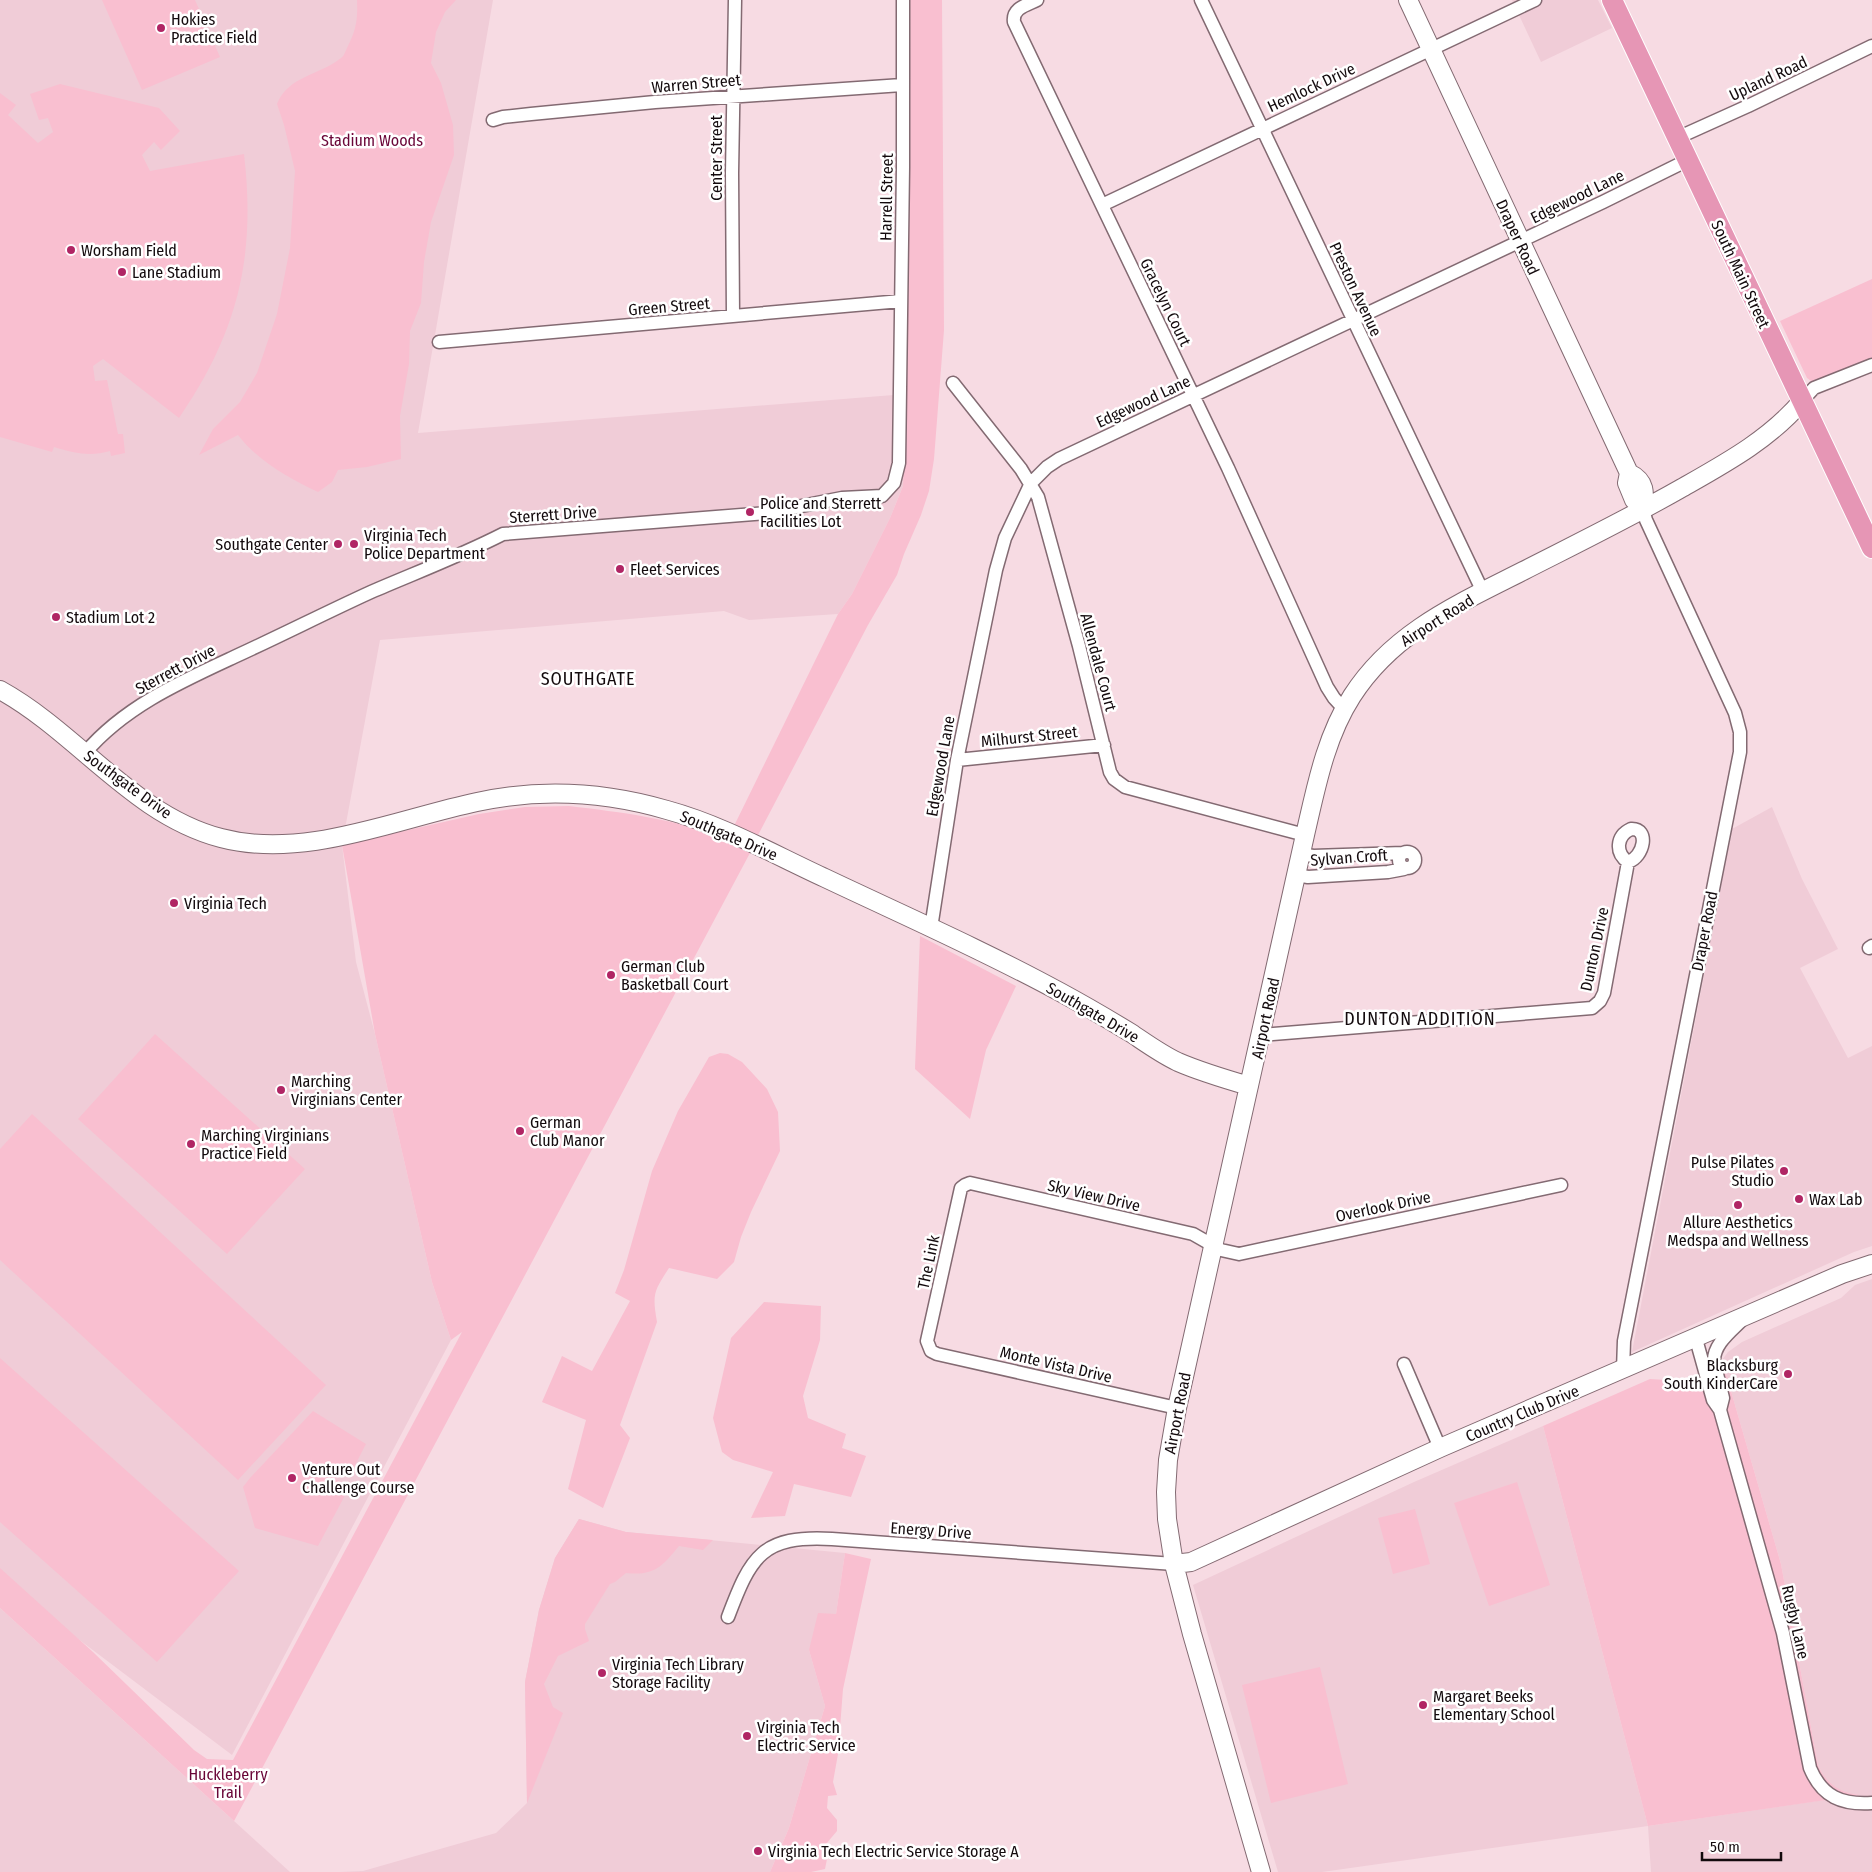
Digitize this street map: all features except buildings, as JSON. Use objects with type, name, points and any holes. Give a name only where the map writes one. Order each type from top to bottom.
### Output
[{"type":"main road","name":"South Main Street","points":[[1612,0],[1872,548]]},
{"type":"street","name":"Center Street","points":[[733,316],[735,0]]},
{"type":"street","name":"Harrell Street","points":[[899,395],[903,0]]},
{"type":"street","name":"Gracelyn Court","points":[[1037,0],[1018,9],[1014,14],[1014,22],[1228,468],[1327,687],[1344,709]]},
{"type":"street","name":"Preston Avenue","points":[[1201,0],[1483,592]]},
{"type":"street","name":"Draper Road","points":[[1408,0],[1629,473],[1638,477],[1645,493],[1643,509],[1646,520],[1735,713],[1740,732],[1740,752],[1624,1341],[1623,1370]]},
{"type":"street","name":"Hemlock Drive","points":[[1102,206],[1262,128],[1534,0]]},
{"type":"street","name":"Upland Road","points":[[1677,138],[1800,82],[1872,46]]},
{"type":"street","name":"Warren Street","points":[[493,120],[532,114],[733,96],[902,85]]},
{"type":"street","name":"Edgewood Lane","points":[[932,928],[957,760],[996,570],[1005,538],[1031,483],[1059,458],[1688,160]]},
{"type":"street","name":"Green Street","points":[[439,342],[901,301]]},
{"type":"street","points":[[1802,401],[1814,388],[1872,365]]},
{"type":"street","name":"Allendale Court","points":[[953,383],[1031,483],[1038,497],[1079,646],[1110,772],[1114,779],[1125,787],[1305,835]]},
{"type":"street","name":"Sterrett Drive","points":[[86,753],[105,731],[171,687],[360,597],[425,568],[467,552],[503,534],[766,513],[842,498],[882,496],[894,483],[898,463],[899,395]]},
{"type":"street","name":"Airport Road","points":[[1261,1872],[1192,1634],[1174,1564],[1167,1519],[1166,1492],[1168,1460],[1177,1408],[1305,835],[1327,750],[1344,709],[1367,675],[1401,641],[1428,622],[1643,509],[1730,460],[1786,419],[1802,401]]},
{"type":"street","name":"Southgate Drive","points":[[0,690],[42,718],[155,808],[210,835],[239,842],[294,844],[337,836],[509,796],[559,793],[595,795],[630,800],[656,807],[709,824],[932,928],[1083,1004],[1173,1059],[1202,1072],[1250,1086]]},
{"type":"street","name":"Milhurst Street","points":[[957,760],[1104,745]]},
{"type":"street","name":"Sylvan Croft","points":[[1296,875],[1317,877],[1388,872],[1411,868],[1415,860],[1412,854],[1406,852],[1313,856],[1301,854]]},
{"type":"street","name":"Dunton Drive","points":[[1261,1035],[1592,1008],[1600,1001],[1604,994],[1628,862]]},
{"type":"street","name":"Sky View Drive","points":[[965,1184],[970,1183],[1193,1234],[1214,1246]]},
{"type":"street","name":"The Link","points":[[929,1348],[927,1341],[958,1200],[961,1188],[965,1184]]},
{"type":"street","name":"Overlook Drive","points":[[1214,1246],[1227,1252],[1239,1254],[1561,1185]]},
{"type":"street","name":"Country Club Drive","points":[[1174,1564],[1191,1562],[1440,1448],[1745,1318],[1842,1274],[1872,1264]]},
{"type":"street","name":"Rugby Lane","points":[[1720,1410],[1723,1398],[1714,1355],[1727,1335],[1745,1318]]},
{"type":"street","name":"Rugby Lane","points":[[1696,1338],[1713,1400],[1720,1410],[1783,1633],[1810,1768],[1814,1778],[1828,1794],[1842,1802],[1856,1804],[1872,1803]]},
{"type":"street","name":"Monte Vista Drive","points":[[929,1348],[937,1354],[1177,1408]]},
{"type":"street","points":[[1404,1364],[1440,1448]]},
{"type":"street","name":"Energy Drive","points":[[728,1617],[741,1582],[757,1559],[778,1544],[796,1539],[842,1540],[1174,1564]]},
{"type":"shaded area","name":"Virginia Tech","points":[[0,0],[493,0],[418,433],[906,394],[903,486],[890,518],[852,594],[838,614],[749,620],[724,611],[380,640],[342,845],[356,962],[375,1034],[432,1282],[451,1340],[232,1755],[0,1580]]},
{"type":"shaded area","points":[[1512,0],[1598,0],[1612,28],[1541,62]]},
{"type":"shaded area","points":[[1772,807],[1802,879],[1838,949],[1800,968],[1848,1058],[1872,1046],[1872,1246],[1854,1252],[1632,1352],[1732,829]]},
{"type":"shaded area","points":[[1872,1279],[1872,1872],[1651,1872],[1648,1826],[1857,1795],[1846,1793],[1834,1787],[1824,1777],[1818,1765],[1781,1564],[1722,1360],[1728,1352],[1742,1342],[1841,1298],[1855,1285]]},
{"type":"shaded area","name":"Margaret Beeks Elementary School","points":[[1543,1426],[1648,1826],[1322,1872],[1278,1872],[1193,1585],[1414,1482]]},
{"type":"shaded area","points":[[579,1519],[626,1532],[845,1553],[836,1614],[809,1650],[825,1706],[789,1828],[770,1872],[340,1872],[363,1871],[496,1833],[527,1803],[525,1682],[539,1610],[555,1558]]},
{"type":"shaded area","points":[[0,1608],[234,1821],[290,1872],[0,1872]]},
{"type":"green space","name":"Hokies Practice Field","points":[[102,0],[195,0],[220,57],[142,90]]},
{"type":"green space","name":"Stadium Woods","points":[[357,0],[456,0],[445,12],[436,32],[431,63],[441,83],[453,125],[454,155],[431,222],[424,262],[421,303],[410,331],[409,364],[400,416],[401,459],[367,467],[338,470],[332,482],[318,492],[285,475],[264,461],[238,435],[199,455],[213,429],[240,402],[257,373],[277,314],[290,248],[295,171],[277,104],[289,87],[333,64],[343,56],[356,25]]},
{"type":"green space","points":[[908,0],[942,0],[944,330],[934,459],[929,491],[897,575],[868,625],[757,837],[734,826],[838,614],[852,594],[890,518],[903,486],[906,394]]},
{"type":"green space","name":"Lane Stadium","points":[[60,84],[159,108],[180,131],[161,150],[154,142],[142,155],[150,171],[244,154],[247,227],[244,260],[229,324],[216,355],[179,418],[103,359],[93,366],[95,381],[107,380],[118,434],[123,434],[125,453],[111,456],[110,451],[82,454],[54,447],[52,452],[0,437],[0,93],[16,105],[8,115],[38,143],[53,132],[48,118],[39,120],[30,94]]},
{"type":"green space","points":[[1872,279],[1872,362],[1814,383],[1807,378],[1780,321]]},
{"type":"green space","name":"Huckleberry Trail","points":[[569,806],[649,817],[689,827],[726,840],[750,853],[234,1821],[0,1608],[0,1568],[93,1652],[194,1750],[207,1759],[233,1760],[462,1332],[451,1340],[432,1282],[375,1034],[342,845],[479,814],[525,807]]},
{"type":"green space","points":[[920,936],[1016,986],[986,1050],[970,1119],[915,1069]]},
{"type":"green space","name":"Marching Virginians Practice Field","points":[[155,1034],[305,1169],[227,1254],[78,1119]]},
{"type":"green space","points":[[720,1053],[728,1054],[742,1062],[767,1089],[778,1112],[780,1151],[751,1212],[734,1262],[717,1279],[669,1268],[657,1288],[655,1305],[657,1322],[620,1425],[630,1438],[603,1508],[568,1489],[586,1420],[542,1402],[562,1356],[592,1371],[630,1301],[615,1293],[624,1270],[652,1171],[678,1111],[709,1057]]},
{"type":"green space","points":[[32,1114],[326,1385],[238,1480],[0,1260],[0,1149]]},
{"type":"green space","points":[[764,1302],[821,1306],[820,1340],[803,1396],[808,1418],[846,1434],[842,1448],[866,1456],[851,1497],[794,1484],[785,1516],[751,1518],[773,1472],[733,1460],[722,1452],[713,1418],[731,1338]]},
{"type":"green space","points":[[0,1358],[239,1571],[157,1662],[0,1522]]},
{"type":"green space","points":[[1722,1360],[1781,1564],[1818,1765],[1821,1772],[1834,1786],[1840,1790],[1860,1795],[1648,1826],[1543,1426],[1650,1379],[1698,1382]]},
{"type":"green space","name":"Venture Out Challenge Course","points":[[313,1411],[366,1444],[353,1469],[342,1465],[335,1479],[350,1486],[318,1546],[255,1528],[243,1487]]},
{"type":"green space","points":[[1517,1482],[1550,1585],[1489,1606],[1454,1503]]},
{"type":"green space","points":[[1415,1509],[1430,1564],[1393,1574],[1378,1518]]},
{"type":"green space","points":[[579,1519],[626,1532],[713,1540],[703,1550],[679,1546],[657,1568],[644,1573],[626,1573],[610,1584],[585,1624],[589,1641],[558,1656],[544,1684],[553,1707],[563,1713],[527,1803],[525,1682],[539,1610],[555,1558]]},
{"type":"green space","points":[[845,1553],[871,1559],[843,1689],[838,1754],[833,1782],[837,1795],[828,1796],[827,1808],[837,1820],[837,1831],[826,1844],[827,1859],[825,1869],[811,1872],[770,1872],[789,1828],[825,1706],[809,1650],[818,1613],[836,1614]]},
{"type":"green space","points":[[1320,1667],[1348,1784],[1271,1803],[1242,1685]]},
{"type":"place","name":"Hokies Practice Field","points":[[161,28]]},
{"type":"place","name":"Worsham Field","points":[[71,250]]},
{"type":"place","name":"Lane Stadium","points":[[122,272]]},
{"type":"place","name":"Police and Sterrett Facilities Lot","points":[[750,512]]},
{"type":"place","name":"Southgate Center","points":[[338,544]]},
{"type":"place","name":"Virginia Tech Police Department","points":[[354,544]]},
{"type":"place","name":"Fleet Services","points":[[620,569]]},
{"type":"place","name":"Stadium Lot 2","points":[[56,617]]},
{"type":"place","name":"Virginia Tech","points":[[174,903]]},
{"type":"place","name":"German Club Basketball Court","points":[[611,975]]},
{"type":"place","name":"Marching Virginians Center","points":[[281,1090]]},
{"type":"place","name":"German Club Manor","points":[[520,1131]]},
{"type":"place","name":"Marching Virginians Practice Field","points":[[191,1144]]},
{"type":"place","name":"Pulse Pilates Studio","points":[[1784,1171]]},
{"type":"place","name":"Wax Lab","points":[[1799,1199]]},
{"type":"place","name":"Allure Aesthetics Medspa and Wellness","points":[[1738,1205]]},
{"type":"place","name":"Blacksburg South KinderCare","points":[[1788,1374]]},
{"type":"place","name":"Venture Out Challenge Course","points":[[292,1478]]},
{"type":"place","name":"Virginia Tech Library Storage Facility","points":[[602,1673]]},
{"type":"place","name":"Margaret Beeks Elementary School","points":[[1423,1705]]},
{"type":"place","name":"Virginia Tech Electric Service","points":[[747,1736]]},
{"type":"place","name":"Virginia Tech Electric Service Storage A","points":[[758,1851]]},
{"type":"district","name":"SOUTHGATE","points":[[588,679]]},
{"type":"district","name":"DUNTON ADDITION","points":[[1420,1019]]}]
